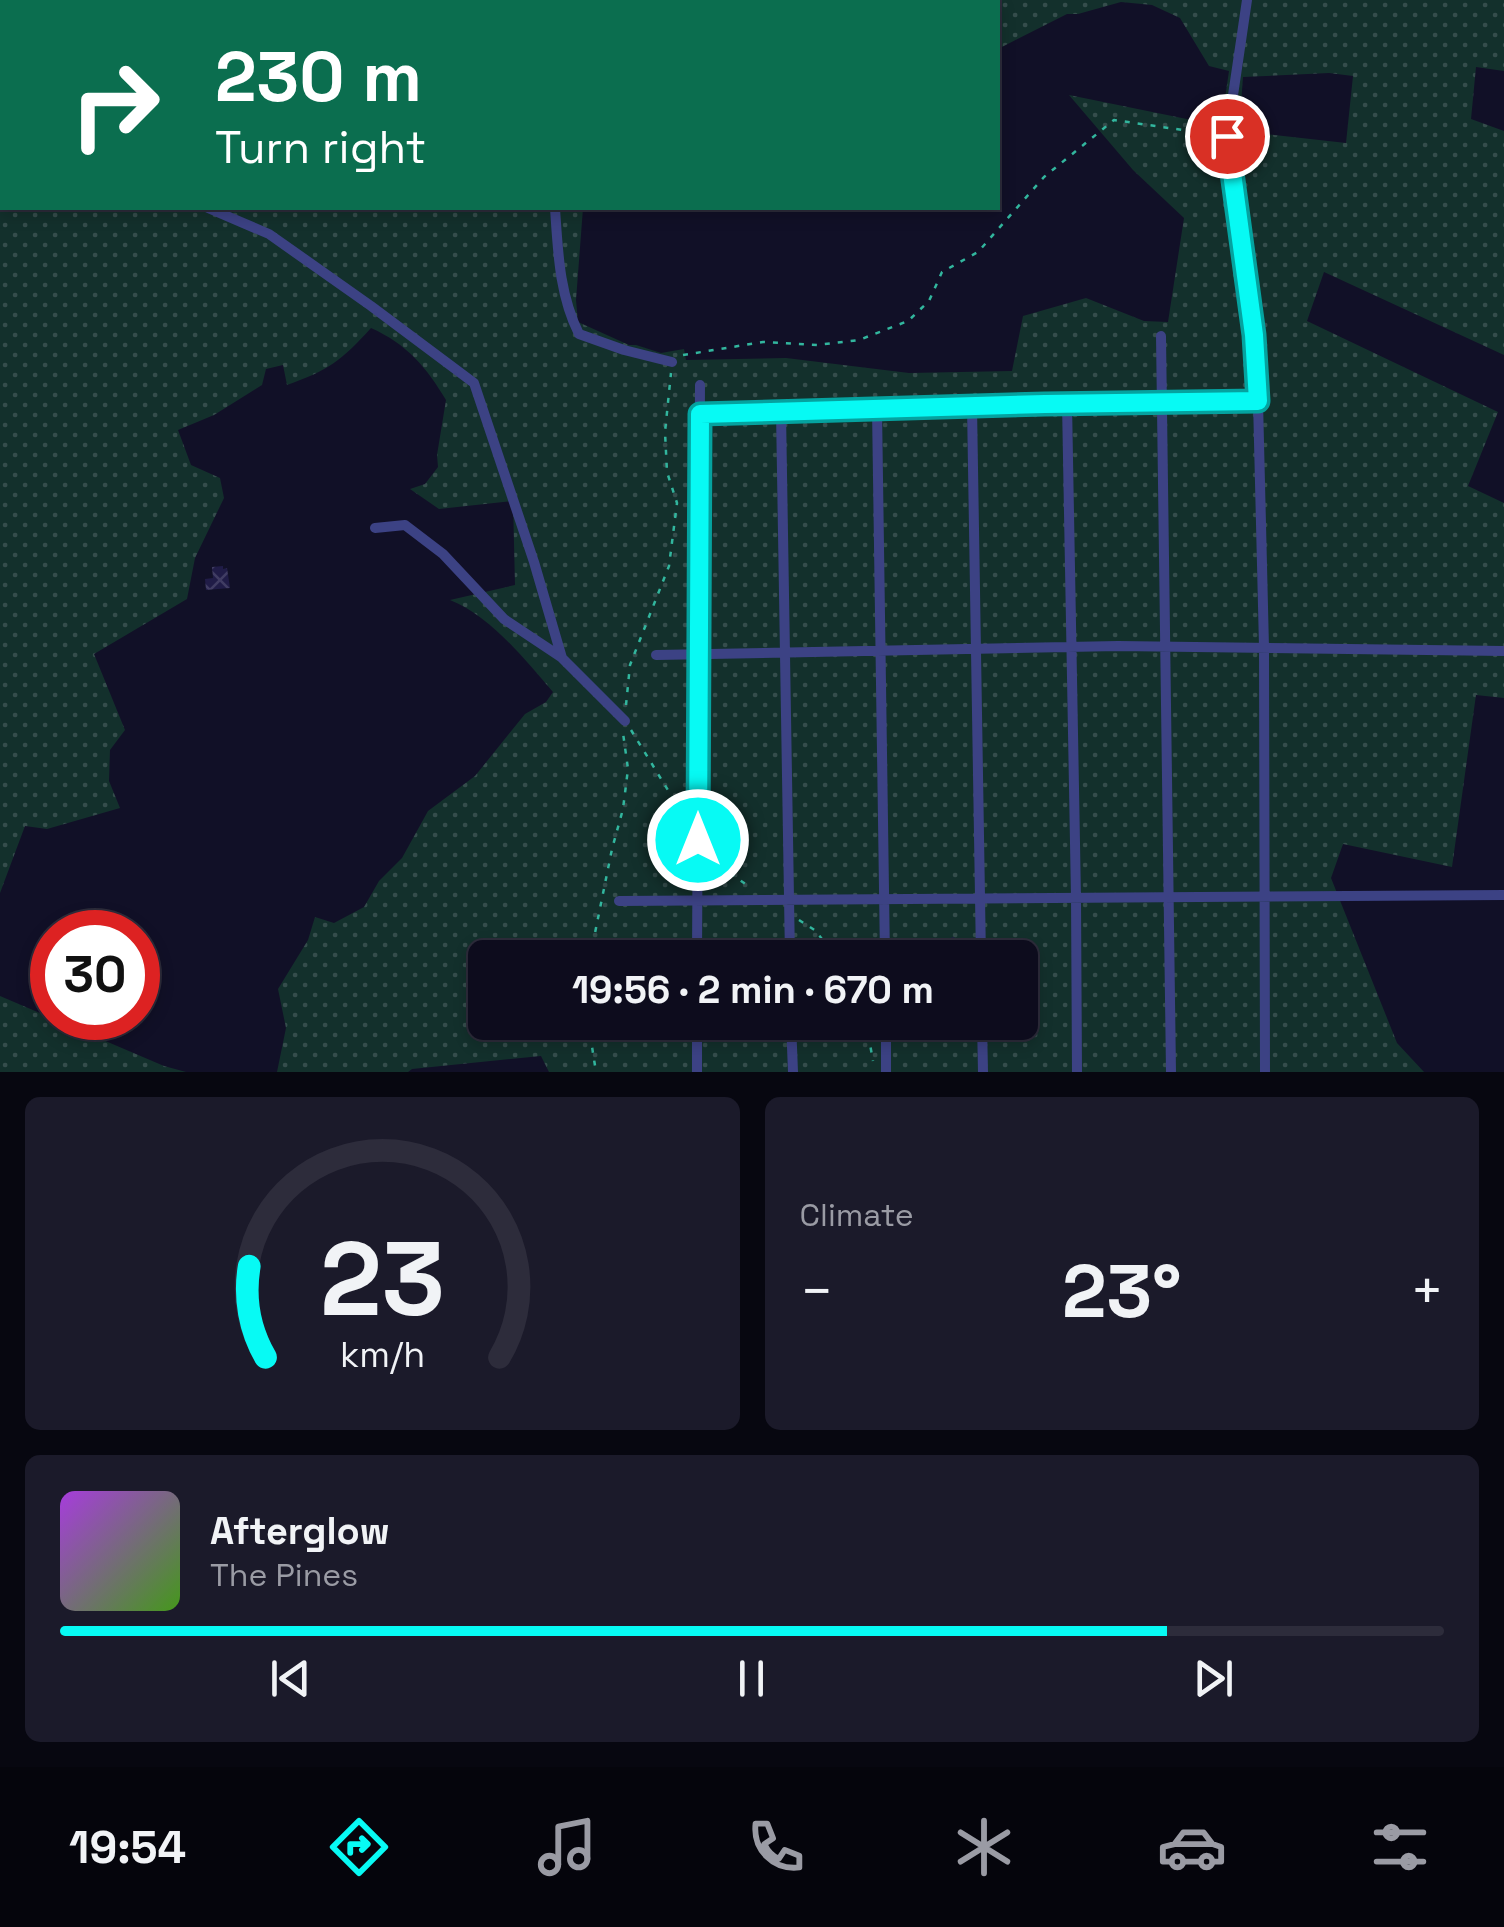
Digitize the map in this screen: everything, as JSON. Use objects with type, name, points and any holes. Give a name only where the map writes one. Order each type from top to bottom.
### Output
[{"type":"street","points":[[1247,0],[1227,136],[1254,335],[1258,401],[1264,647],[1265,1072]]},
{"type":"street","points":[[213,210],[269,234],[474,383],[562,658]]},
{"type":"street","points":[[555,210],[558,258],[568,310],[579,334],[672,362]]},
{"type":"street","points":[[1162,336],[1171,1072]]},
{"type":"street","points":[[697,940],[700,385]]},
{"type":"street","points":[[700,414],[1258,401]]},
{"type":"street","points":[[1067,403],[1077,1072]]},
{"type":"street","points":[[972,406],[981,940]]},
{"type":"street","points":[[877,409],[885,940]]},
{"type":"street","points":[[781,412],[789,940]]},
{"type":"street","points":[[376,528],[405,525],[443,554],[504,618],[562,658],[625,720]]},
{"type":"street","points":[[656,655],[1072,646],[1504,651]]},
{"type":"street","points":[[619,901],[769,900],[788,906],[884,899],[1504,895]]},
{"type":"street","points":[[696,1072],[697,1040]]},
{"type":"street","points":[[792,1040],[793,1072]]},
{"type":"street","points":[[886,1040],[886,1072]]},
{"type":"street","points":[[982,1040],[983,1072]]},
{"type":"path","points":[[595,940],[623,809],[628,769],[623,734],[630,665],[668,566],[675,519],[677,503],[667,472],[666,432],[672,362],[684,354],[763,342],[817,345],[859,340],[908,321],[930,301],[942,272],[978,252],[1044,177],[1114,120],[1227,136]]},
{"type":"path","points":[[625,720],[711,862],[769,900]]},
{"type":"path","points":[[788,906],[823,940]]},
{"type":"path","points":[[591,1040],[596,1072]]},
{"type":"path","points":[[870,1040],[876,1072]]},
{"type":"green space","points":[[1000,0],[1504,0],[1504,71],[1476,67],[1471,119],[1504,131],[1504,355],[1324,272],[1307,321],[1498,412],[1468,486],[1504,503],[1504,698],[1476,695],[1452,867],[1343,844],[1331,878],[1397,1043],[1424,1072],[549,1072],[541,1056],[408,1072],[277,1072],[286,1028],[278,989],[308,940],[315,917],[334,923],[364,907],[379,881],[402,858],[428,811],[475,776],[525,714],[546,702],[553,692],[493,628],[450,600],[515,585],[513,501],[439,509],[410,489],[425,484],[438,467],[446,400],[415,358],[371,328],[324,369],[287,385],[283,365],[266,369],[262,385],[214,415],[178,430],[191,465],[220,478],[224,498],[195,558],[187,599],[94,654],[125,730],[110,750],[109,781],[120,808],[47,829],[25,826],[0,893],[0,210],[583,210],[578,322],[629,345],[661,353],[684,349],[686,360],[786,358],[909,373],[1012,371],[1023,316],[1086,298],[1144,321],[1168,322],[1184,218],[1133,170],[1069,95],[1221,126],[1229,71],[1209,66],[1180,18],[1152,5],[1121,2],[1067,14],[1000,48]],"holes":[[[1329,73],[1353,76],[1346,143],[1239,131],[1243,77]]]},
{"type":"green space","points":[[0,996],[30,1009],[30,1040],[103,1040],[186,1072],[0,1072]]},
{"type":"building","points":[[212,567],[227,568],[230,588],[206,590],[205,579],[213,578]]},
{"type":"route","points":[[698,840],[700,414],[1258,401],[1254,335],[1227,136]]}]
